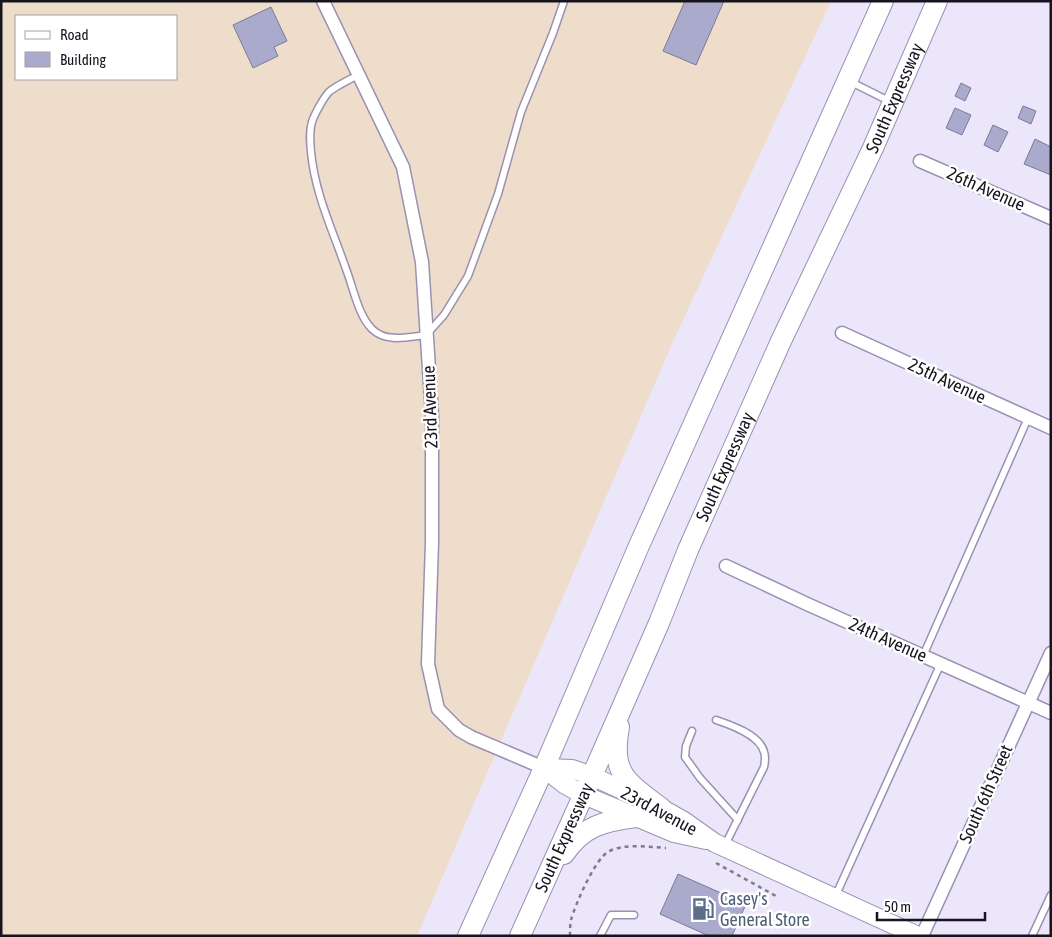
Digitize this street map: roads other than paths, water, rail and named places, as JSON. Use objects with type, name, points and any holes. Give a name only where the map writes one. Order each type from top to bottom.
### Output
[{"type":"main road","points":[[468,936],[544,768],[638,548],[883,1]]},
{"type":"main road","name":"South Expressway","points":[[520,936],[584,795],[659,623],[688,550],[781,341],[873,148],[937,1]]},
{"type":"main road","points":[[622,706],[617,737],[617,756],[620,769],[628,782],[661,808]]},
{"type":"main road","name":"23rd Avenue","points":[[544,768],[572,769],[592,776],[661,808],[720,845],[918,936]]},
{"type":"main road","name":"23rd Avenue","points":[[544,768],[564,784],[584,795],[674,833],[720,845]]},
{"type":"main road","points":[[544,882],[569,846],[584,832],[612,820],[636,817]]},
{"type":"street","name":"23rd Avenue","points":[[323,1],[403,167],[422,262],[432,415],[432,542],[428,664],[438,709],[459,730],[470,737],[544,768]]},
{"type":"street","name":"26th Avenue","points":[[920,161],[1051,218]]},
{"type":"street","name":"25th Avenue","points":[[842,333],[1051,428]]},
{"type":"street","name":"24th Avenue","points":[[726,566],[1051,713]]},
{"type":"street","name":"South 6th Street","points":[[922,936],[1051,653]]},
{"type":"lane","points":[[358,75],[329,92],[312,122],[310,134],[312,162],[322,204],[359,307],[372,329],[383,336],[396,339],[426,335],[444,315],[468,276],[498,194],[520,112],[553,33],[564,1]]},
{"type":"lane","points":[[848,81],[893,102]]},
{"type":"lane","points":[[924,656],[1028,418]]},
{"type":"lane","points":[[834,897],[941,663]]},
{"type":"lane","points":[[716,720],[752,735],[762,745],[765,754],[764,768],[738,820],[720,845]]},
{"type":"lane","points":[[692,731],[686,746],[685,757],[700,778],[738,820]]},
{"type":"lane","points":[[1032,936],[1051,895]]},
{"type":"lane","points":[[600,936],[611,914],[634,915]]},
{"type":"place","name":"Casey's General Store","points":[[703,909]]}]
